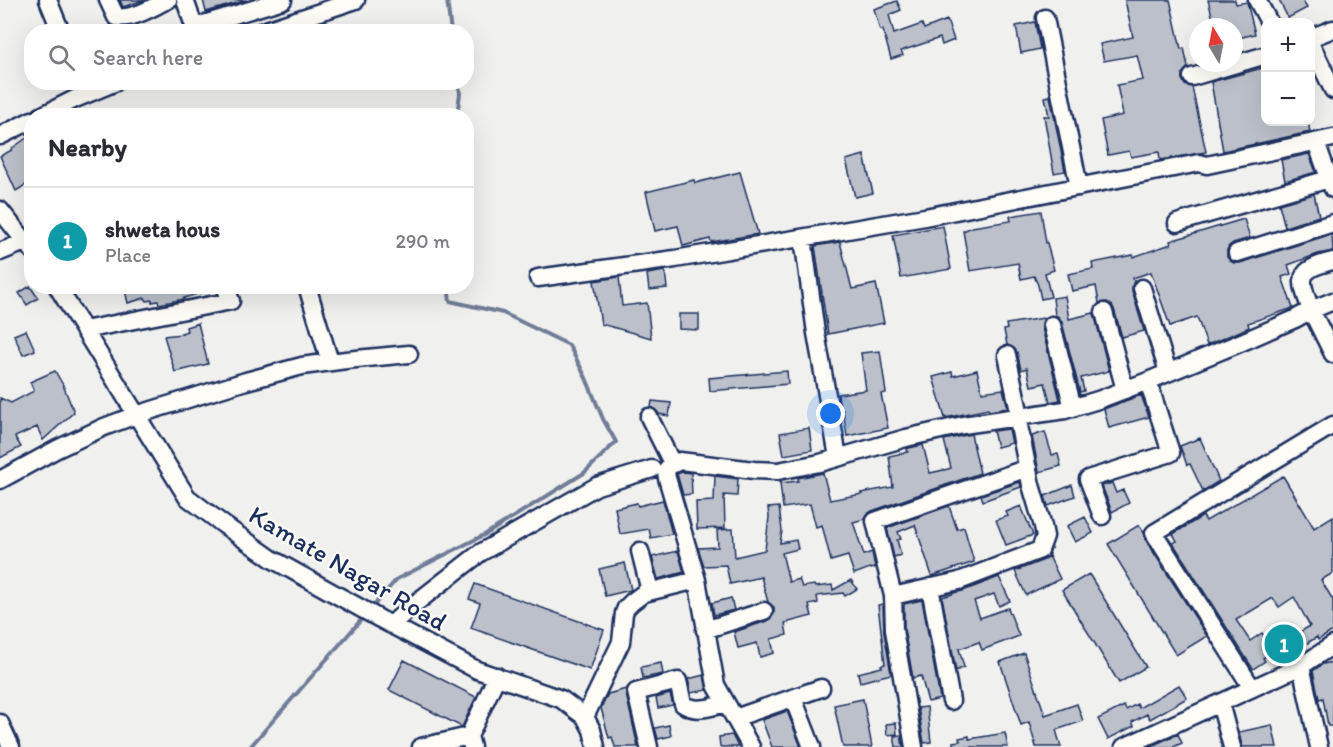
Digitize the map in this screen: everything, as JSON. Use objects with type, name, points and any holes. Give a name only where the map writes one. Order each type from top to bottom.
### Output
[{"type":"street","points":[[48,0],[58,24]]},
{"type":"street","points":[[108,0],[116,17],[124,19],[168,0]]},
{"type":"street","points":[[185,0],[193,24]]},
{"type":"street","points":[[210,24],[283,0]]},
{"type":"street","points":[[284,24],[356,0]]},
{"type":"street","points":[[1257,0],[1267,18]]},
{"type":"street","points":[[1045,18],[1079,187]]},
{"type":"street","points":[[1315,38],[1333,29]]},
{"type":"street","points":[[1315,49],[1333,90]]},
{"type":"street","points":[[1192,77],[1261,56]]},
{"type":"street","points":[[52,108],[76,91]]},
{"type":"street","points":[[0,136],[24,124]]},
{"type":"street","points":[[538,278],[675,259],[925,217],[1199,163],[1207,165],[1333,138]]},
{"type":"street","points":[[1177,222],[1331,185],[1316,142]]},
{"type":"street","points":[[0,210],[24,237]]},
{"type":"street","points":[[1237,253],[1333,223]]},
{"type":"street","points":[[803,238],[816,333],[838,457]]},
{"type":"street","points":[[0,252],[24,245]]},
{"type":"street","points":[[1333,261],[1308,269],[1304,273],[1302,282],[1311,310],[1333,354]]},
{"type":"street","points":[[1142,288],[1168,372]]},
{"type":"street","name":"Kamate Nagar Road","points":[[62,294],[187,496],[273,559],[391,625],[477,670],[561,699],[585,717]]},
{"type":"street","points":[[84,330],[231,301],[228,294]]},
{"type":"street","points":[[309,294],[330,362]]},
{"type":"street","points":[[760,747],[740,716],[726,703],[716,685],[697,580],[666,478],[669,466],[687,461],[778,471],[963,425],[1065,410],[1148,381],[1333,301]]},
{"type":"street","points":[[1104,312],[1125,390]]},
{"type":"street","points":[[1052,325],[1073,408]]},
{"type":"street","points":[[0,480],[95,431],[136,415],[246,381],[302,366],[410,354]]},
{"type":"street","points":[[893,596],[959,581],[1040,550],[1045,536],[1031,485],[1007,355]]},
{"type":"street","points":[[1102,516],[1088,479],[1171,453],[1148,381]]},
{"type":"street","points":[[649,417],[669,458],[674,463]]},
{"type":"street","points":[[1252,688],[1154,533],[1333,426]]},
{"type":"street","points":[[914,747],[894,630],[893,596],[875,521],[1028,468]]},
{"type":"street","points":[[391,625],[480,553],[597,486],[652,469]]},
{"type":"street","points":[[640,550],[650,591]]},
{"type":"street","points":[[596,747],[592,730],[585,717],[621,642],[626,608],[638,597],[650,591],[697,580]]},
{"type":"street","points":[[930,587],[951,701]]},
{"type":"street","points":[[705,630],[764,611]]},
{"type":"street","points":[[1130,746],[1301,666],[1333,645]]},
{"type":"street","points":[[1301,666],[1319,747]]},
{"type":"street","points":[[421,747],[470,742],[497,676]]},
{"type":"street","points":[[649,747],[636,692],[678,681],[683,704],[688,707],[705,709],[726,703]]},
{"type":"street","points":[[740,716],[821,688]]},
{"type":"street","points":[[793,698],[812,747]]},
{"type":"street","points":[[1220,703],[1232,747]]},
{"type":"street","points":[[740,716],[751,747]]},
{"type":"street","points":[[0,723],[11,747]]},
{"type":"building","points":[[120,0],[144,0],[123,7]]},
{"type":"building","points":[[203,0],[247,0],[206,12]]},
{"type":"building","points":[[1125,0],[1170,0],[1181,49],[1184,48],[1188,67],[1182,74],[1182,79],[1185,85],[1192,87],[1206,152],[1160,160],[1159,152],[1131,157],[1129,151],[1108,155],[1101,120],[1123,115],[1117,85],[1143,80],[1137,55],[1104,61],[1100,44],[1133,37]]},
{"type":"building","points":[[1208,0],[1235,0],[1236,4],[1247,2],[1255,34],[1243,37],[1243,18],[1213,18]]},
{"type":"building","points":[[1279,0],[1302,0],[1307,8],[1288,18]]},
{"type":"building","points":[[897,1],[901,10],[889,15],[894,34],[922,24],[924,29],[947,20],[954,40],[942,45],[940,38],[901,51],[903,55],[891,59],[874,9]]},
{"type":"building","points":[[1035,22],[1040,49],[1021,53],[1016,26]]},
{"type":"building","points":[[1261,68],[1261,126],[1309,126],[1310,132],[1223,151],[1211,82]]},
{"type":"building","points":[[1050,96],[1065,171],[1054,173],[1044,116],[1049,116],[1045,97]]},
{"type":"building","points":[[24,140],[24,186],[16,191],[0,156]]},
{"type":"building","points":[[1309,154],[1316,172],[1285,181],[1281,160]]},
{"type":"building","points":[[864,155],[873,193],[855,197],[846,160]]},
{"type":"building","points":[[740,172],[758,234],[711,242],[710,239],[683,246],[678,226],[655,231],[646,192]]},
{"type":"building","points":[[1314,194],[1319,216],[1285,227],[1279,204]]},
{"type":"building","points":[[1041,211],[1046,243],[1054,270],[1045,273],[1051,297],[1041,299],[1034,276],[1021,279],[1018,263],[970,271],[963,231],[972,227],[1011,221],[1010,216]]},
{"type":"building","points":[[1244,219],[1250,238],[1229,246],[1227,257],[1234,263],[1332,234],[1333,251],[1288,265],[1291,274],[1282,277],[1293,308],[1248,323],[1249,327],[1207,345],[1197,317],[1170,326],[1151,272],[1133,278],[1132,286],[1144,331],[1122,337],[1112,305],[1107,302],[1099,303],[1096,286],[1072,291],[1068,274],[1093,269],[1092,263],[1133,255],[1133,257],[1171,244],[1170,241]]},
{"type":"building","points":[[943,226],[951,269],[901,278],[893,235]]},
{"type":"building","points":[[840,242],[852,289],[876,284],[884,323],[828,334],[815,246]]},
{"type":"building","points":[[665,271],[667,288],[649,290],[647,274]]},
{"type":"building","points":[[619,277],[622,306],[647,303],[651,338],[601,324],[594,281]]},
{"type":"building","points":[[24,290],[24,294],[35,294],[38,298],[27,305],[19,293]]},
{"type":"building","points":[[126,294],[197,294],[159,304],[158,301],[147,301],[145,298],[128,303]]},
{"type":"building","points":[[1065,296],[1069,319],[1094,313],[1109,371],[1081,378],[1084,391],[1080,392],[1062,322],[1055,315],[1053,298]]},
{"type":"building","points":[[679,314],[699,314],[699,330],[679,329]]},
{"type":"building","points":[[1044,318],[1042,328],[1060,400],[1050,402],[1045,383],[1031,386],[1027,368],[1021,370],[1017,352],[1007,345],[1004,330],[1007,329],[1006,324]]},
{"type":"building","points":[[198,323],[208,364],[175,372],[164,336],[182,334],[187,331],[186,327]]},
{"type":"building","points":[[26,330],[35,350],[23,355],[14,335]]},
{"type":"building","points":[[880,351],[886,393],[881,394],[888,428],[847,436],[838,394],[866,390],[861,353]]},
{"type":"building","points":[[977,370],[982,392],[1003,389],[1008,408],[989,411],[988,409],[945,418],[933,377],[952,372],[953,376]]},
{"type":"building","points":[[55,371],[74,412],[43,440],[37,427],[15,437],[21,447],[0,458],[0,398],[11,403],[34,391],[30,382]]},
{"type":"building","points":[[787,371],[788,384],[710,391],[709,378]]},
{"type":"building","points":[[1141,395],[1149,417],[1109,428],[1104,409]]},
{"type":"building","points":[[652,401],[671,403],[669,416],[659,414],[651,407]]},
{"type":"building","points":[[809,428],[812,450],[784,455],[780,433]]},
{"type":"building","points":[[1009,429],[1012,443],[997,447],[993,431]]},
{"type":"building","points":[[1045,432],[1052,455],[1058,454],[1061,466],[1039,472],[1032,436]]},
{"type":"building","points":[[971,434],[980,473],[872,511],[865,519],[853,522],[864,555],[872,552],[875,568],[854,574],[848,556],[831,561],[822,525],[816,527],[810,504],[783,508],[780,483],[798,481],[798,478],[823,473],[830,500],[893,487],[889,456],[908,452],[909,448],[923,445],[930,473],[948,469],[951,468],[944,440]]},
{"type":"building","points":[[1200,438],[1219,481],[1203,491],[1190,464],[1187,465],[1180,446]]},
{"type":"building","points":[[691,473],[692,494],[683,495],[677,474]]},
{"type":"building","points":[[715,476],[738,479],[737,496],[724,495],[725,528],[697,529],[696,502],[714,501]]},
{"type":"building","points":[[1283,476],[1314,528],[1333,516],[1333,573],[1321,580],[1333,600],[1333,631],[1318,640],[1317,637],[1296,650],[1293,645],[1285,650],[1279,640],[1293,632],[1295,635],[1310,626],[1294,597],[1279,607],[1273,598],[1236,620],[1250,641],[1262,633],[1274,651],[1263,658],[1265,661],[1253,669],[1173,543],[1177,541],[1173,534],[1203,516],[1206,521]]},
{"type":"building","points":[[1020,482],[1021,487],[983,501],[981,495]]},
{"type":"building","points":[[1112,483],[1116,493],[1123,490],[1129,503],[1112,512],[1102,486]]},
{"type":"building","points":[[1072,485],[1075,496],[1048,506],[1045,496]]},
{"type":"building","points":[[663,500],[672,534],[651,538],[649,529],[620,534],[615,508],[637,503],[638,506]]},
{"type":"building","points":[[949,506],[957,529],[964,527],[974,562],[932,576],[915,525],[898,532],[901,539],[897,540],[901,555],[894,557],[887,528]]},
{"type":"building","points":[[1021,506],[1033,535],[1006,545],[996,520],[1008,516],[1006,512]]},
{"type":"building","points":[[779,507],[782,531],[780,543],[796,540],[798,549],[782,553],[789,582],[799,579],[802,587],[832,585],[833,590],[851,580],[857,589],[845,596],[843,593],[817,596],[818,603],[809,605],[812,616],[785,623],[787,635],[771,639],[774,653],[760,657],[757,643],[738,648],[734,632],[767,621],[774,614],[774,607],[768,602],[761,577],[730,584],[726,565],[704,566],[698,548],[718,547],[717,530],[733,529],[735,557],[765,550],[768,508]]},
{"type":"building","points":[[1085,517],[1093,533],[1075,542],[1067,526]]},
{"type":"building","points":[[1139,525],[1145,539],[1207,636],[1176,655],[1108,544]]},
{"type":"building","points":[[678,551],[684,572],[658,579],[652,557]]},
{"type":"building","points":[[1049,556],[1060,579],[1026,595],[1015,571]]},
{"type":"building","points":[[625,563],[631,590],[605,596],[599,569]]},
{"type":"building","points":[[1089,574],[1146,667],[1119,683],[1062,590]]},
{"type":"building","points":[[999,577],[1010,601],[999,606],[994,594],[974,601],[980,618],[1008,608],[1019,636],[982,650],[979,642],[959,649],[964,667],[956,671],[942,597]]},
{"type":"building","points":[[475,584],[604,630],[590,670],[471,628],[480,603],[469,599]]},
{"type":"building","points":[[731,598],[734,610],[714,615],[712,603]]},
{"type":"building","points":[[922,600],[940,699],[928,702],[921,676],[913,678],[904,629],[904,604]]},
{"type":"building","points":[[883,604],[884,632],[891,674],[860,682],[858,673],[882,667],[881,665],[885,664],[878,605]]},
{"type":"building","points":[[1024,653],[1045,715],[1077,704],[1083,721],[1056,730],[1061,747],[1036,747],[1029,722],[1021,725],[1000,662]]},
{"type":"building","points":[[404,660],[476,697],[462,727],[389,690]]},
{"type":"building","points":[[1333,662],[1333,726],[1328,726],[1323,698],[1319,699],[1313,671],[1323,664]]},
{"type":"building","points":[[661,663],[663,674],[643,678],[641,667]]},
{"type":"building","points":[[704,675],[707,690],[691,693],[688,679]]},
{"type":"building","points":[[1179,685],[1187,698],[1150,719],[1147,714],[1132,722],[1134,726],[1108,739],[1098,719],[1124,706],[1126,710],[1137,704],[1139,708]]},
{"type":"building","points":[[626,689],[638,747],[615,747],[612,737],[609,738],[601,708],[608,694]]},
{"type":"building","points":[[670,694],[673,705],[658,708],[656,698]]},
{"type":"building","points":[[863,699],[872,747],[843,747],[834,705]]},
{"type":"building","points":[[927,707],[931,742],[924,743],[918,708]]},
{"type":"building","points":[[787,711],[801,747],[772,747],[762,720]]},
{"type":"building","points":[[896,723],[897,734],[887,735],[886,724]]},
{"type":"building","points":[[669,725],[671,736],[658,739],[655,728]]},
{"type":"building","points":[[1272,725],[1277,747],[1242,747],[1239,732]]},
{"type":"building","points":[[1005,733],[1008,747],[953,747],[953,742],[960,741],[959,738],[969,736],[969,739]]},
{"type":"building","points":[[1178,734],[1182,743],[1173,747],[1149,747]]},
{"type":"building","points":[[732,735],[738,747],[720,747],[719,737]]},
{"type":"building","points":[[901,735],[903,747],[896,747],[894,736]]},
{"type":"waterway","points":[[447,0],[450,24]]},
{"type":"waterway","points":[[458,108],[459,90]]},
{"type":"waterway","points":[[374,605],[397,579],[486,534],[584,473],[616,442],[569,345],[503,313],[450,301],[449,294]]},
{"type":"waterway","points":[[250,747],[361,620]]},
{"type":"place","name":"shweta hous","points":[[1284,644]]}]
